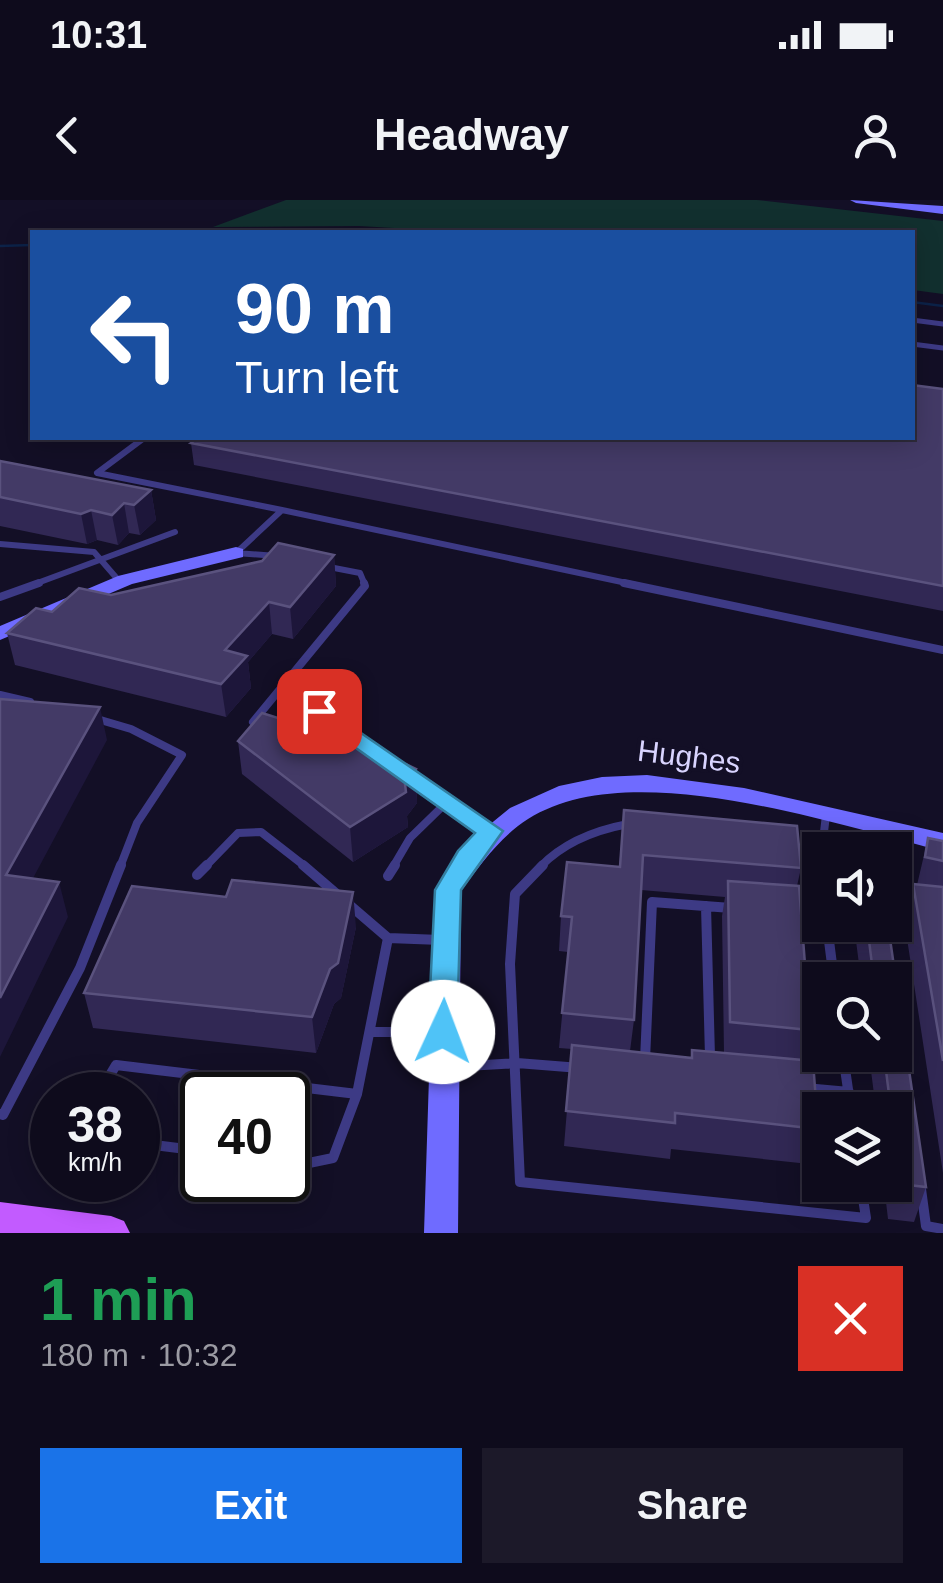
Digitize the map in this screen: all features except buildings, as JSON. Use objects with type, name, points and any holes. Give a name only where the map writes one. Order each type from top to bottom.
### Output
[{"type":"main road","points":[[0,1219],[111,1233]]},
{"type":"street","points":[[856,200],[943,210]]},
{"type":"street","points":[[0,634],[120,582],[236,553]]},
{"type":"street","name":"Hughes","points":[[441,1233],[448,890],[468,857],[491,831],[526,807],[572,790],[615,782],[669,782],[826,815],[862,832]]},
{"type":"street","name":"Hughes","points":[[912,840],[943,842]]},
{"type":"lane","points":[[915,320],[943,324]]},
{"type":"lane","points":[[915,344],[943,348]]},
{"type":"lane","points":[[141,440],[98,473],[943,650]]},
{"type":"lane","points":[[236,553],[282,510]]},
{"type":"lane","points":[[0,597],[175,532]]},
{"type":"lane","points":[[0,544],[94,552],[120,582]]},
{"type":"lane","points":[[236,553],[282,558],[270,568]]},
{"type":"lane","points":[[253,722],[365,586],[360,574],[321,566]]},
{"type":"lane","points":[[0,695],[46,706]]},
{"type":"lane","points":[[319,711],[491,831]]},
{"type":"lane","points":[[0,1114],[80,968],[137,822],[182,755],[131,729],[82,716]]},
{"type":"lane","points":[[388,876],[410,838],[448,802]]},
{"type":"lane","points":[[823,832],[826,815]]},
{"type":"lane","points":[[646,820],[597,830],[550,857],[515,894],[510,964],[520,1182],[866,1218],[864,1202]]},
{"type":"lane","points":[[197,875],[238,833],[261,832],[352,904],[388,938],[446,940]]},
{"type":"lane","points":[[784,847],[802,854]]},
{"type":"lane","points":[[644,1072],[652,902],[744,909]]},
{"type":"lane","points":[[912,905],[927,908]]},
{"type":"lane","points":[[706,906],[710,1078]]},
{"type":"lane","points":[[782,912],[802,913]]},
{"type":"lane","points":[[310,1163],[333,1158],[357,1094],[388,938]]},
{"type":"lane","points":[[371,1032],[443,1032]]},
{"type":"lane","points":[[442,1067],[517,1063],[590,1068]]},
{"type":"lane","points":[[112,1072],[116,1065],[357,1094]]},
{"type":"lane","points":[[789,1086],[848,1092],[845,1072]]},
{"type":"lane","points":[[918,1168],[926,1226],[943,1228]]},
{"type":"green space","points":[[286,200],[757,200],[943,221],[943,294],[915,290],[915,230],[213,227]]},
{"type":"waterway","points":[[0,246],[30,245]]},
{"type":"waterway","points":[[915,302],[943,306]]},
{"type":"route","points":[[319,711],[491,831],[468,857],[448,890],[443,1032]]}]
